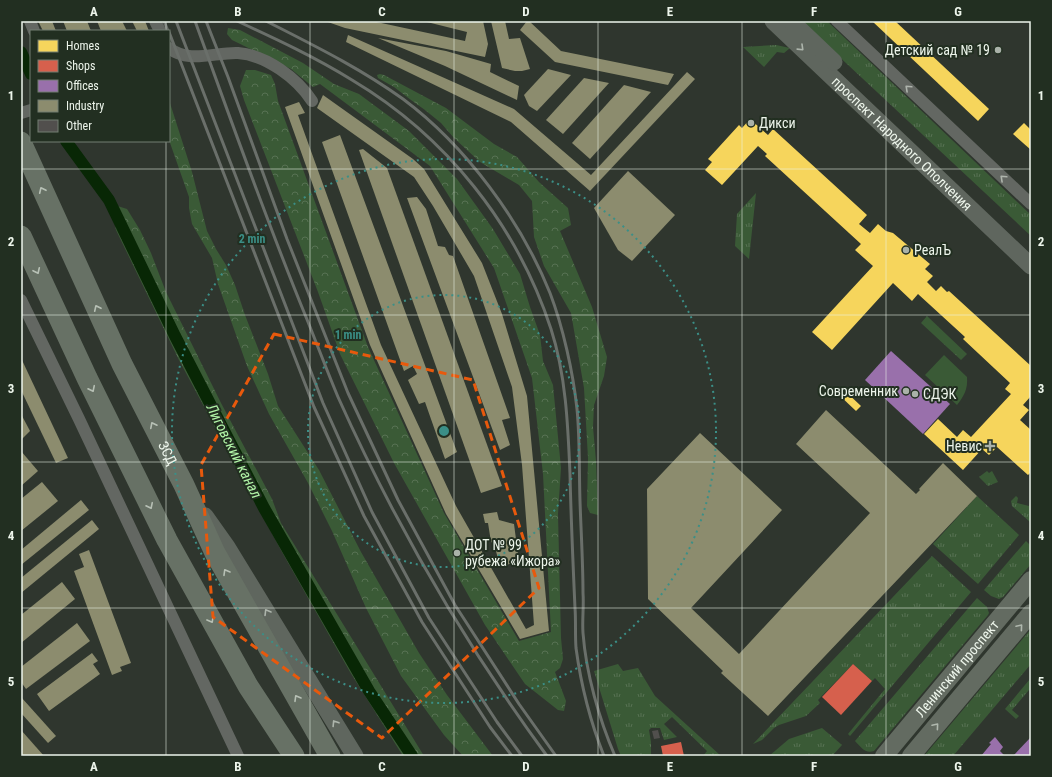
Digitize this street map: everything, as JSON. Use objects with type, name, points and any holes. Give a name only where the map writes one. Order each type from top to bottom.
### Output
[{"type":"highway","name":"ЗСД","points":[[21,142],[122,364],[184,485],[215,553],[330,756]]},
{"type":"highway","points":[[21,236],[87,378],[167,540],[248,686],[294,756]]},
{"type":"main road","name":"проспект Народного Ополчения","points":[[773,21],[1031,266]]},
{"type":"main road","name":"проспект Народного Ополчения","points":[[791,21],[1031,250]]},
{"type":"main road","points":[[184,485],[227,547],[355,756]]},
{"type":"main road","name":"Ленинский проспект","points":[[884,756],[1031,580]]},
{"type":"main road","name":"Ленинский проспект","points":[[911,756],[1031,613]]},
{"type":"street","points":[[155,21],[160,30]]},
{"type":"street","points":[[838,21],[1031,204]]},
{"type":"street","points":[[170,49],[176,53],[185,56],[239,53],[258,58],[282,70],[295,80],[312,101]]},
{"type":"street","points":[[21,300],[79,418],[238,756]]},
{"type":"highlighted area","points":[[274,334],[473,380],[539,588],[382,738],[213,617],[201,465]]},
{"type":"green space","points":[[801,21],[827,21],[1031,215],[1031,236]]},
{"type":"green space","points":[[228,28],[240,30],[303,63],[334,84],[359,94],[409,131],[457,179],[493,229],[520,274],[540,335],[543,361],[553,385],[561,468],[558,514],[561,638],[563,659],[560,668],[555,672],[566,701],[564,711],[558,710],[525,684],[485,625],[394,463],[340,354],[318,292],[244,100],[240,86],[246,70],[255,70],[271,75],[275,84],[278,101],[368,347],[444,513],[519,641],[551,632],[543,474],[532,378],[494,268],[430,166],[320,84],[313,87],[291,69],[232,40],[227,34]]},
{"type":"green space","points":[[776,45],[790,48],[784,53],[777,52],[764,67],[743,47]]},
{"type":"green space","points":[[380,74],[446,108],[494,144],[517,157],[539,182],[568,208],[571,225],[560,231],[592,307],[607,357],[604,376],[594,405],[593,427],[598,515],[590,513],[587,506],[588,458],[584,388],[571,313],[544,266],[534,237],[532,201],[519,185],[480,162],[454,138],[441,123],[394,87],[378,78],[377,75]]},
{"type":"green space","points":[[170,103],[192,172],[207,231],[226,265],[235,285],[268,374],[278,406],[319,470],[361,552],[419,653],[447,695],[493,756],[463,756],[444,735],[401,676],[366,608],[332,531],[308,483],[269,414],[247,366],[218,284],[212,258],[192,224],[189,208],[189,197],[170,142]]},
{"type":"green space","points":[[756,193],[749,259],[735,246],[737,214]]},
{"type":"green space","points":[[111,204],[127,209],[140,230],[151,253],[166,292],[221,403],[272,499],[281,523],[424,756],[403,756],[350,672],[282,552],[179,360],[116,230]]},
{"type":"green space","points":[[927,316],[967,354],[961,360],[921,323]]},
{"type":"green space","points":[[944,355],[967,377],[965,392],[957,405],[925,375]]},
{"type":"green space","points":[[987,471],[989,473],[992,471],[998,482],[988,486],[979,477]]},
{"type":"green space","points":[[977,496],[1019,535],[978,584],[933,544]]},
{"type":"green space","points":[[1016,496],[1018,498],[1017,503],[1029,506],[1031,499],[1030,522],[1012,506],[1011,501]]},
{"type":"green space","points":[[1026,541],[1031,546],[1031,564],[1003,597],[999,599],[991,596],[984,590]]},
{"type":"green space","points":[[932,556],[971,592],[850,736],[848,734],[885,689],[875,678],[872,681],[853,664],[818,700],[820,703],[806,716],[779,725],[762,740],[753,744]]},
{"type":"green space","points":[[977,598],[987,607],[989,613],[988,615],[874,751],[868,752],[863,749],[855,741]]},
{"type":"green space","points":[[1031,629],[1031,664],[953,756],[924,756]]},
{"type":"green space","points":[[618,664],[623,671],[638,668],[655,696],[721,756],[703,756],[707,751],[672,717],[664,724],[677,737],[664,740],[660,728],[651,728],[649,730],[651,756],[621,756],[594,671]]},
{"type":"green space","points":[[1030,679],[1031,691],[1029,690],[1012,710],[1019,716],[1016,719],[1005,709]]},
{"type":"green space","points":[[822,728],[842,745],[832,756],[769,756],[789,739]]},
{"type":"building: Homes","points":[[872,21],[895,21],[989,109],[978,121]]},
{"type":"building: Homes","points":[[750,119],[768,135],[773,129],[867,215],[859,224],[870,233],[878,224],[886,231],[893,233],[930,264],[925,269],[933,276],[927,282],[936,291],[941,286],[947,292],[949,291],[1031,366],[1031,396],[1023,405],[1029,410],[1020,420],[1031,430],[1031,472],[1028,475],[997,447],[989,455],[982,449],[963,470],[924,434],[938,419],[957,437],[963,430],[971,437],[1011,394],[1005,389],[1010,383],[963,339],[965,337],[918,294],[912,301],[893,283],[832,350],[812,332],[873,266],[855,250],[861,244],[765,156],[767,154],[758,146],[722,185],[705,170],[712,162],[708,159],[739,125],[742,128]]},
{"type":"building: Homes","points":[[1024,123],[1031,130],[1031,150],[1013,134]]},
{"type":"building: Homes","points":[[843,389],[861,406],[856,411],[838,394]]},
{"type":"building: Shops","points":[[853,664],[872,681],[841,715],[822,697]]},
{"type":"building: Shops","points":[[681,742],[684,756],[663,756],[661,746]]},
{"type":"building: Offices","name":"Современник","points":[[891,351],[950,404],[923,434],[865,380]]},
{"type":"building: Offices","points":[[995,737],[1003,747],[1000,751],[1005,756],[981,756],[991,744],[989,743]]},
{"type":"building: Offices","points":[[1031,737],[1031,756],[1013,756]]},
{"type":"building: Industry","points":[[38,21],[52,21],[56,30],[42,30]]},
{"type":"building: Industry","points":[[63,21],[87,21],[91,30],[67,30]]},
{"type":"building: Industry","points":[[97,21],[122,21],[126,30],[101,30]]},
{"type":"building: Industry","points":[[132,21],[145,21],[149,30],[136,30]]},
{"type":"building: Industry","points":[[325,21],[372,21],[465,41],[467,32],[423,21],[483,21],[488,44],[485,57],[345,28]]},
{"type":"building: Industry","points":[[491,21],[505,21],[509,39],[520,38],[530,69],[515,71],[502,68]]},
{"type":"building: Industry","points":[[527,21],[529,21],[561,51],[674,74],[668,85],[555,62],[520,30]]},
{"type":"building: Industry","points":[[348,35],[514,109],[591,175],[687,72],[695,79],[590,191],[511,122],[346,42]]},
{"type":"building: Industry","points":[[378,38],[446,51],[491,64],[490,72],[519,86],[517,100],[445,66]]},
{"type":"building: Industry","points":[[548,69],[571,75],[537,111],[529,106],[524,95]]},
{"type":"building: Industry","points":[[584,78],[609,83],[563,134],[546,120]]},
{"type":"building: Industry","points":[[624,85],[651,92],[590,159],[572,143]]},
{"type":"building: Industry","points":[[323,95],[413,159],[424,169],[482,263],[502,314],[527,396],[549,631],[520,639],[446,514],[370,345],[285,107],[299,102],[305,113],[298,115],[381,345],[456,506],[526,629],[534,625],[522,465],[512,387],[474,276],[433,206],[414,177],[317,108]]},
{"type":"building: Industry","points":[[340,135],[457,452],[445,459],[425,402],[419,404],[408,380],[417,374],[413,366],[404,371],[322,142]]},
{"type":"building: Industry","points":[[363,149],[387,168],[502,486],[481,493],[359,150]]},
{"type":"building: Industry","points":[[628,171],[675,215],[632,261],[618,250],[594,208]]},
{"type":"building: Industry","points":[[417,197],[426,209],[438,246],[445,247],[449,255],[453,256],[510,418],[502,420],[510,445],[500,450],[407,198]]},
{"type":"building: Industry","points":[[21,358],[68,458],[56,463],[21,390]]},
{"type":"building: Industry","points":[[826,410],[916,494],[943,463],[977,496],[768,716],[721,673],[723,671],[648,599],[647,489],[700,433],[782,510],[691,608],[739,654],[870,513],[796,444]]},
{"type":"building: Industry","points":[[21,414],[30,431],[21,440]]},
{"type":"building: Industry","points":[[21,451],[38,471],[21,486]]},
{"type":"building: Industry","points":[[42,482],[58,501],[21,531],[21,499]]},
{"type":"building: Industry","points":[[81,500],[89,510],[21,565],[21,550]]},
{"type":"building: Industry","points":[[497,512],[499,520],[514,524],[519,562],[500,566],[494,544],[491,542],[488,523],[485,523],[483,514]]},
{"type":"building: Industry","points":[[92,520],[99,529],[21,593],[21,578]]},
{"type":"building: Industry","points":[[89,550],[131,663],[120,667],[122,671],[112,675],[74,571],[84,567],[79,554]]},
{"type":"building: Industry","points":[[62,582],[75,599],[21,643],[21,615]]},
{"type":"building: Industry","points":[[77,623],[90,641],[26,689],[21,682],[21,667]]},
{"type":"building: Industry","points":[[92,653],[98,661],[93,664],[100,674],[49,711],[37,694]]},
{"type":"building: Industry","points":[[21,697],[56,736],[48,743],[21,713]]},
{"type":"building: Industry","points":[[21,730],[44,756],[21,755]]},
{"type":"building: Other","points":[[658,730],[660,738],[654,739],[652,731]]},
{"type":"waterway","name":"Лиговский канал","points":[[21,52],[30,72]]},
{"type":"waterway","name":"Лиговский канал","points":[[67,142],[109,200],[175,336],[264,508],[369,691],[412,756]]},
{"type":"railway","points":[[164,21],[168,30]]},
{"type":"railway","points":[[176,21],[323,403],[372,512],[429,618],[497,722],[522,756]]},
{"type":"railway","points":[[195,21],[277,244],[338,397],[360,444],[383,491],[433,582],[488,671],[547,756]]},
{"type":"railway","points":[[206,21],[287,239],[348,393],[398,500],[455,605],[519,704],[556,756]]},
{"type":"railway","points":[[237,21],[295,49],[352,80],[386,103],[418,128],[447,156],[474,186],[498,219],[519,254],[537,291],[551,329],[560,364],[568,438],[576,648],[587,703],[594,730],[604,756]]},
{"type":"railway","points":[[266,21],[336,57],[370,77],[403,99],[426,118],[470,162],[489,187],[524,239],[538,266],[550,293],[559,320],[573,380],[579,432],[583,628],[585,648],[594,696],[615,756]]},
{"type":"railway","points":[[170,35],[314,407],[364,516],[422,622],[490,727],[512,756]]},
{"type":"place","name":"Детский сад № 19","points":[[998,50]]},
{"type":"place","name":"Дикси","points":[[751,123]]},
{"type":"place","name":"РеалЪ","points":[[906,250]]},
{"type":"place","name":"Современник","points":[[906,391]]},
{"type":"place","name":"СДЭК","points":[[915,394]]},
{"type":"place","name":"Невис","points":[[990,446]]},
{"type":"place","name":"ДОТ № 99 рубежа «Ижора»","points":[[457,553]]}]
